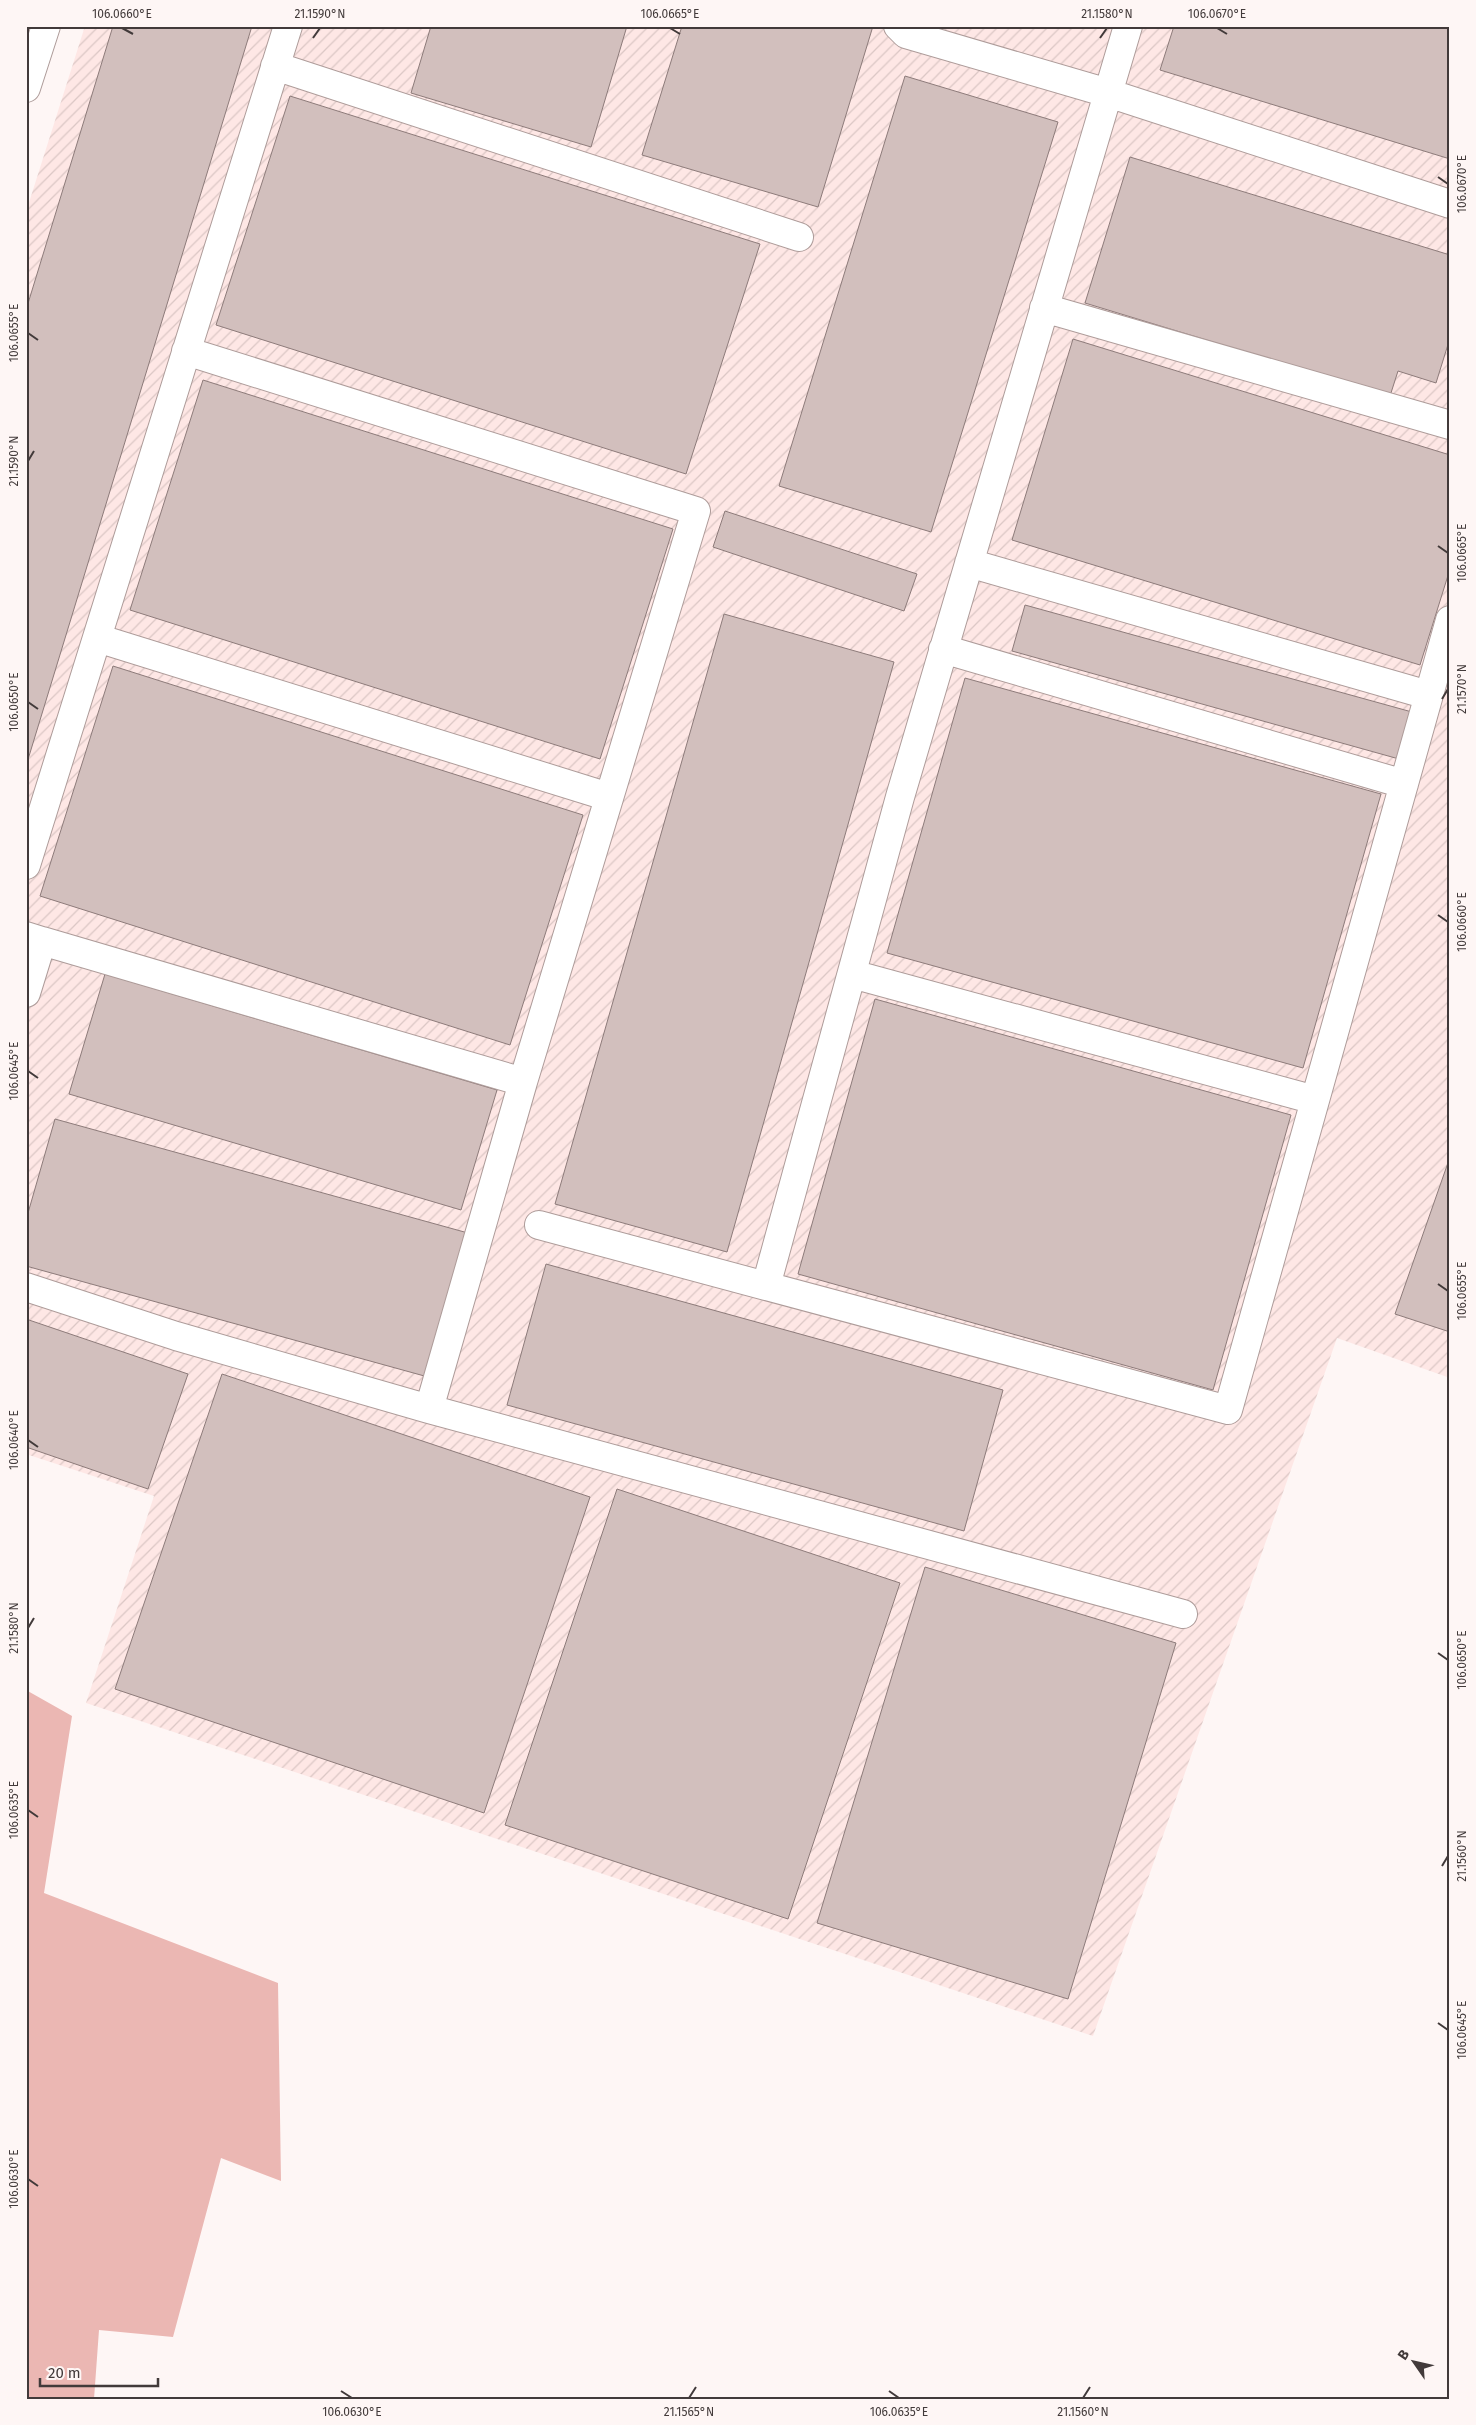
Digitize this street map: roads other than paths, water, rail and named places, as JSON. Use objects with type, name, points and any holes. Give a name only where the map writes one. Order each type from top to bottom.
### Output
[{"type":"street","points":[[26,88],[46,26]]},
{"type":"street","points":[[26,866],[288,26]]},
{"type":"street","points":[[898,26],[906,34],[1108,93],[1450,204]]},
{"type":"street","points":[[766,1286],[944,648],[1128,26]]},
{"type":"street","points":[[275,66],[799,237]]},
{"type":"street","points":[[1044,308],[1450,425]]},
{"type":"street","points":[[186,351],[696,511],[523,1082],[429,1409]]},
{"type":"street","points":[[969,562],[1428,695]]},
{"type":"street","points":[[539,1225],[1228,1410],[1450,620]]},
{"type":"street","points":[[98,638],[609,797]]},
{"type":"street","points":[[944,648],[1404,784]]},
{"type":"street","points":[[26,993],[34,939],[523,1082]]},
{"type":"street","points":[[852,974],[1315,1100]]},
{"type":"street","points":[[26,1287],[176,1336],[429,1409],[1183,1614]]}]
